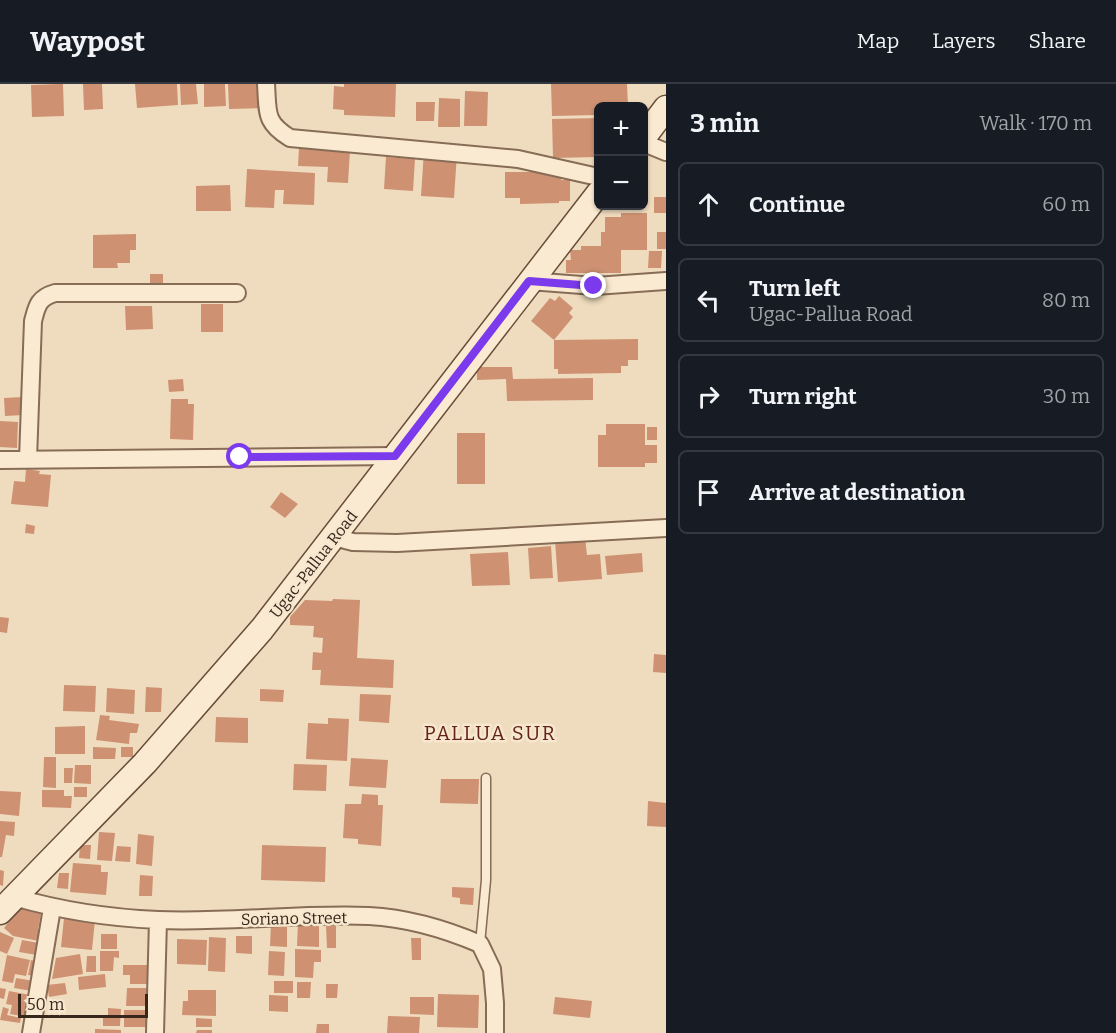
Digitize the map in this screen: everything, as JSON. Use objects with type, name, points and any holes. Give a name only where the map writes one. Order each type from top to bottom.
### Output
[{"type":"street","points":[[266,84],[272,125],[290,138],[518,159],[594,176]]},
{"type":"street","points":[[648,132],[666,108]]},
{"type":"street","points":[[648,145],[666,152]]},
{"type":"street","name":"Ugac-Pallua Road","points":[[5,904],[153,754],[262,629],[594,199]]},
{"type":"street","points":[[529,281],[594,286],[666,281]]},
{"type":"street","points":[[28,459],[33,321],[37,305],[45,296],[55,293],[137,295],[237,293]]},
{"type":"street","points":[[0,460],[395,456]]},
{"type":"street","points":[[334,537],[353,542],[397,543],[666,528]]},
{"type":"street","name":"Soriano Street","points":[[5,904],[158,920],[370,916],[413,922],[459,935],[480,944]]},
{"type":"street","points":[[31,1033],[52,908]]},
{"type":"street","points":[[155,1033],[158,920]]},
{"type":"street","points":[[480,944],[492,969],[495,1033]]},
{"type":"lane","points":[[480,944],[486,880],[486,778]]},
{"type":"building","points":[[63,84],[64,116],[32,117],[31,85]]},
{"type":"building","points":[[83,84],[102,84],[103,109],[84,110]]},
{"type":"building","points":[[135,84],[177,84],[178,105],[137,108]]},
{"type":"building","points":[[180,84],[196,84],[198,104],[181,105]]},
{"type":"building","points":[[204,84],[225,84],[226,106],[204,107]]},
{"type":"building","points":[[228,84],[260,84],[260,108],[229,109]]},
{"type":"building","points":[[344,84],[396,84],[395,117],[344,115],[344,110],[333,109],[334,86],[344,87]]},
{"type":"building","points":[[551,84],[627,84],[628,102],[594,102],[594,115],[552,116]]},
{"type":"building","points":[[465,91],[488,92],[487,126],[464,126]]},
{"type":"building","points":[[439,98],[460,99],[460,127],[438,127]]},
{"type":"building","points":[[416,102],[435,102],[434,121],[416,121]]},
{"type":"building","points":[[594,118],[594,157],[553,158],[552,119]]},
{"type":"building","points":[[299,148],[350,150],[348,183],[327,182],[328,167],[298,166]]},
{"type":"building","points":[[424,151],[457,154],[454,198],[421,196]]},
{"type":"building","points":[[386,157],[415,159],[413,191],[384,189]]},
{"type":"building","points":[[247,169],[315,173],[314,205],[283,204],[284,190],[275,190],[274,208],[245,207]]},
{"type":"building","points":[[505,172],[561,172],[561,180],[570,180],[570,201],[520,204],[520,198],[505,198]]},
{"type":"building","points":[[230,185],[231,211],[196,211],[196,186]]},
{"type":"building","points":[[654,197],[666,197],[666,213],[654,213]]},
{"type":"building","points":[[621,213],[647,213],[647,250],[621,250],[621,273],[566,273],[566,260],[571,260],[570,250],[581,250],[581,246],[601,246],[601,232],[605,232],[605,217],[621,217]]},
{"type":"building","points":[[657,232],[666,232],[666,249],[657,249]]},
{"type":"building","points":[[136,234],[136,250],[130,250],[130,263],[117,263],[118,268],[93,268],[93,235]]},
{"type":"building","points":[[649,251],[662,251],[661,268],[648,268]]},
{"type":"building","points":[[150,274],[163,274],[163,284],[150,284]]},
{"type":"building","points":[[559,296],[573,308],[569,313],[573,317],[554,340],[531,321],[550,298],[555,301]]},
{"type":"building","points":[[201,304],[223,304],[223,332],[201,332]]},
{"type":"building","points":[[125,306],[152,306],[153,329],[126,330]]},
{"type":"building","points":[[638,339],[638,360],[628,360],[628,366],[621,366],[621,373],[558,374],[558,369],[554,369],[554,340]]},
{"type":"building","points":[[477,367],[512,367],[513,379],[593,378],[593,400],[507,401],[506,379],[477,380]]},
{"type":"building","points":[[183,379],[184,391],[169,392],[168,380]]},
{"type":"building","points":[[22,397],[23,415],[5,416],[4,398]]},
{"type":"building","points":[[171,399],[188,399],[188,404],[194,404],[193,440],[170,439]]},
{"type":"building","points":[[0,421],[18,422],[17,448],[0,447]]},
{"type":"building","points":[[606,424],[645,424],[645,445],[657,445],[657,463],[645,463],[645,467],[598,467],[598,435],[606,435]]},
{"type":"building","points":[[647,427],[657,427],[657,440],[647,440]]},
{"type":"building","points":[[457,433],[485,433],[485,484],[457,484]]},
{"type":"building","points":[[26,469],[40,471],[39,474],[51,475],[48,507],[11,504],[14,481],[25,482]]},
{"type":"building","points":[[281,492],[298,504],[285,518],[270,507]]},
{"type":"building","points":[[26,524],[35,526],[34,534],[25,533]]},
{"type":"building","points":[[585,538],[587,555],[600,554],[602,579],[558,582],[555,540]]},
{"type":"building","points":[[551,546],[553,578],[530,579],[528,548]]},
{"type":"building","points":[[508,552],[510,585],[472,586],[470,554]]},
{"type":"building","points":[[642,553],[643,572],[607,575],[605,556]]},
{"type":"building","points":[[333,599],[360,600],[357,658],[394,660],[393,688],[320,685],[321,670],[312,670],[313,652],[322,653],[323,638],[313,637],[314,626],[290,625],[290,617],[305,600],[332,601]]},
{"type":"building","points":[[0,617],[9,618],[7,633],[0,632]]},
{"type":"building","points":[[654,654],[666,655],[666,673],[653,672]]},
{"type":"building","points":[[64,685],[96,686],[95,712],[63,711]]},
{"type":"building","points":[[146,687],[162,688],[161,712],[145,712]]},
{"type":"building","points":[[107,688],[135,690],[134,714],[106,712]]},
{"type":"building","points":[[260,689],[284,690],[283,702],[260,701]]},
{"type":"building","points":[[360,694],[391,695],[389,723],[359,721]]},
{"type":"building","points":[[100,715],[110,716],[109,720],[139,724],[137,733],[130,733],[129,744],[96,740]]},
{"type":"building","points":[[216,717],[248,718],[248,743],[215,742]]},
{"type":"building","points":[[328,718],[349,719],[347,761],[306,759],[308,723],[328,724]]},
{"type":"building","points":[[85,726],[85,754],[55,754],[55,727]]},
{"type":"building","points":[[93,747],[116,748],[115,759],[93,759]]},
{"type":"building","points":[[121,747],[133,747],[133,757],[121,757]]},
{"type":"building","points":[[44,757],[56,757],[56,788],[43,787]]},
{"type":"building","points":[[351,758],[388,760],[386,788],[349,786]]},
{"type":"building","points":[[294,764],[327,765],[326,791],[293,790]]},
{"type":"building","points":[[75,765],[91,765],[91,784],[74,783]]},
{"type":"building","points":[[64,768],[73,768],[72,783],[64,783]]},
{"type":"building","points":[[441,779],[479,779],[478,804],[440,803]]},
{"type":"building","points":[[74,787],[87,787],[87,797],[74,797]]},
{"type":"building","points":[[42,790],[64,790],[64,796],[72,796],[71,808],[42,807]]},
{"type":"building","points":[[0,791],[21,792],[19,816],[0,814]]},
{"type":"building","points":[[362,794],[378,795],[378,805],[383,805],[381,846],[358,844],[358,839],[343,838],[345,804],[361,804]]},
{"type":"building","points":[[648,801],[666,803],[666,827],[647,826]]},
{"type":"building","points":[[0,821],[15,822],[14,836],[6,835],[2,857],[0,857]]},
{"type":"building","points":[[99,832],[115,833],[112,861],[97,860]]},
{"type":"building","points":[[138,834],[154,836],[152,866],[136,864]]},
{"type":"building","points":[[80,845],[91,845],[90,859],[79,858]]},
{"type":"building","points":[[262,845],[326,847],[325,882],[261,880]]},
{"type":"building","points":[[117,846],[131,847],[130,862],[115,861]]},
{"type":"building","points":[[73,863],[101,865],[101,872],[108,872],[106,895],[70,892]]},
{"type":"building","points":[[0,870],[4,871],[3,886],[0,885]]},
{"type":"building","points":[[59,873],[69,873],[68,889],[57,888]]},
{"type":"building","points":[[140,875],[153,876],[152,896],[139,896]]},
{"type":"building","points":[[452,887],[474,888],[473,905],[460,904],[460,898],[452,897]]},
{"type":"building","points":[[23,904],[42,908],[38,929],[41,930],[39,941],[13,936],[4,928]]},
{"type":"building","points":[[64,918],[95,920],[92,950],[61,947]]},
{"type":"building","points":[[298,922],[319,922],[319,947],[297,946]]},
{"type":"building","points":[[271,923],[287,923],[287,947],[270,946]]},
{"type":"building","points":[[326,926],[336,926],[336,948],[327,948]]},
{"type":"building","points":[[0,932],[14,938],[7,954],[0,951]]},
{"type":"building","points":[[101,934],[117,934],[117,949],[101,949]]},
{"type":"building","points":[[236,936],[252,936],[252,954],[236,953]]},
{"type":"building","points":[[209,937],[226,938],[225,972],[208,971]]},
{"type":"building","points":[[411,938],[421,938],[421,960],[412,960]]},
{"type":"building","points":[[177,939],[207,940],[206,965],[177,964]]},
{"type":"building","points":[[22,940],[39,943],[37,955],[19,952]]},
{"type":"building","points":[[295,949],[321,950],[321,962],[314,962],[313,978],[295,977]]},
{"type":"building","points":[[100,951],[119,951],[119,958],[114,957],[113,971],[100,971]]},
{"type":"building","points":[[269,951],[285,952],[284,976],[268,975]]},
{"type":"building","points":[[80,954],[83,974],[52,979],[56,958]]},
{"type":"building","points":[[7,955],[30,960],[26,976],[15,974],[13,983],[2,981]]},
{"type":"building","points":[[87,956],[96,956],[96,972],[86,972]]},
{"type":"building","points":[[31,960],[40,962],[37,976],[28,975]]},
{"type":"building","points":[[123,965],[150,965],[149,984],[130,984],[130,975],[123,975]]},
{"type":"building","points":[[105,974],[106,987],[79,990],[78,977]]},
{"type":"building","points":[[16,978],[34,981],[32,991],[14,988]]},
{"type":"building","points":[[274,981],[293,981],[293,993],[274,993]]},
{"type":"building","points":[[297,982],[311,982],[310,998],[297,998]]},
{"type":"building","points":[[65,983],[67,994],[49,997],[47,985]]},
{"type":"building","points":[[326,984],[338,984],[337,998],[326,998]]},
{"type":"building","points":[[0,988],[6,989],[4,999],[0,998]]},
{"type":"building","points":[[127,988],[149,988],[148,1006],[126,1006]]},
{"type":"building","points":[[188,990],[216,990],[216,1016],[182,1015],[183,1001],[188,1001]]},
{"type":"building","points":[[9,991],[30,995],[26,1017],[10,1014],[12,1005],[6,1004]]},
{"type":"building","points":[[438,994],[479,995],[478,1028],[437,1027]]},
{"type":"building","points":[[269,995],[288,996],[288,1012],[269,1011]]},
{"type":"building","points":[[410,997],[434,997],[434,1015],[410,1014]]},
{"type":"building","points":[[555,997],[592,1001],[590,1018],[553,1014]]},
{"type":"building","points":[[3,1007],[9,1009],[7,1015],[21,1018],[20,1023],[0,1020]]},
{"type":"building","points":[[108,1008],[121,1009],[120,1026],[103,1026],[103,1016],[108,1016]]},
{"type":"building","points":[[124,1010],[147,1010],[146,1027],[124,1027]]},
{"type":"building","points":[[388,1016],[420,1017],[419,1033],[387,1033]]},
{"type":"building","points":[[196,1018],[212,1019],[212,1027],[196,1027]]},
{"type":"building","points":[[317,1024],[329,1024],[329,1033],[316,1033]]},
{"type":"building","points":[[95,1029],[121,1030],[121,1033],[95,1033]]},
{"type":"building","points":[[197,1030],[212,1030],[212,1033],[196,1033]]},
{"type":"district","name":"PALLUA SUR","points":[[490,733]]},
{"type":"route","points":[[240,457],[395,456],[529,281],[594,286]]}]
